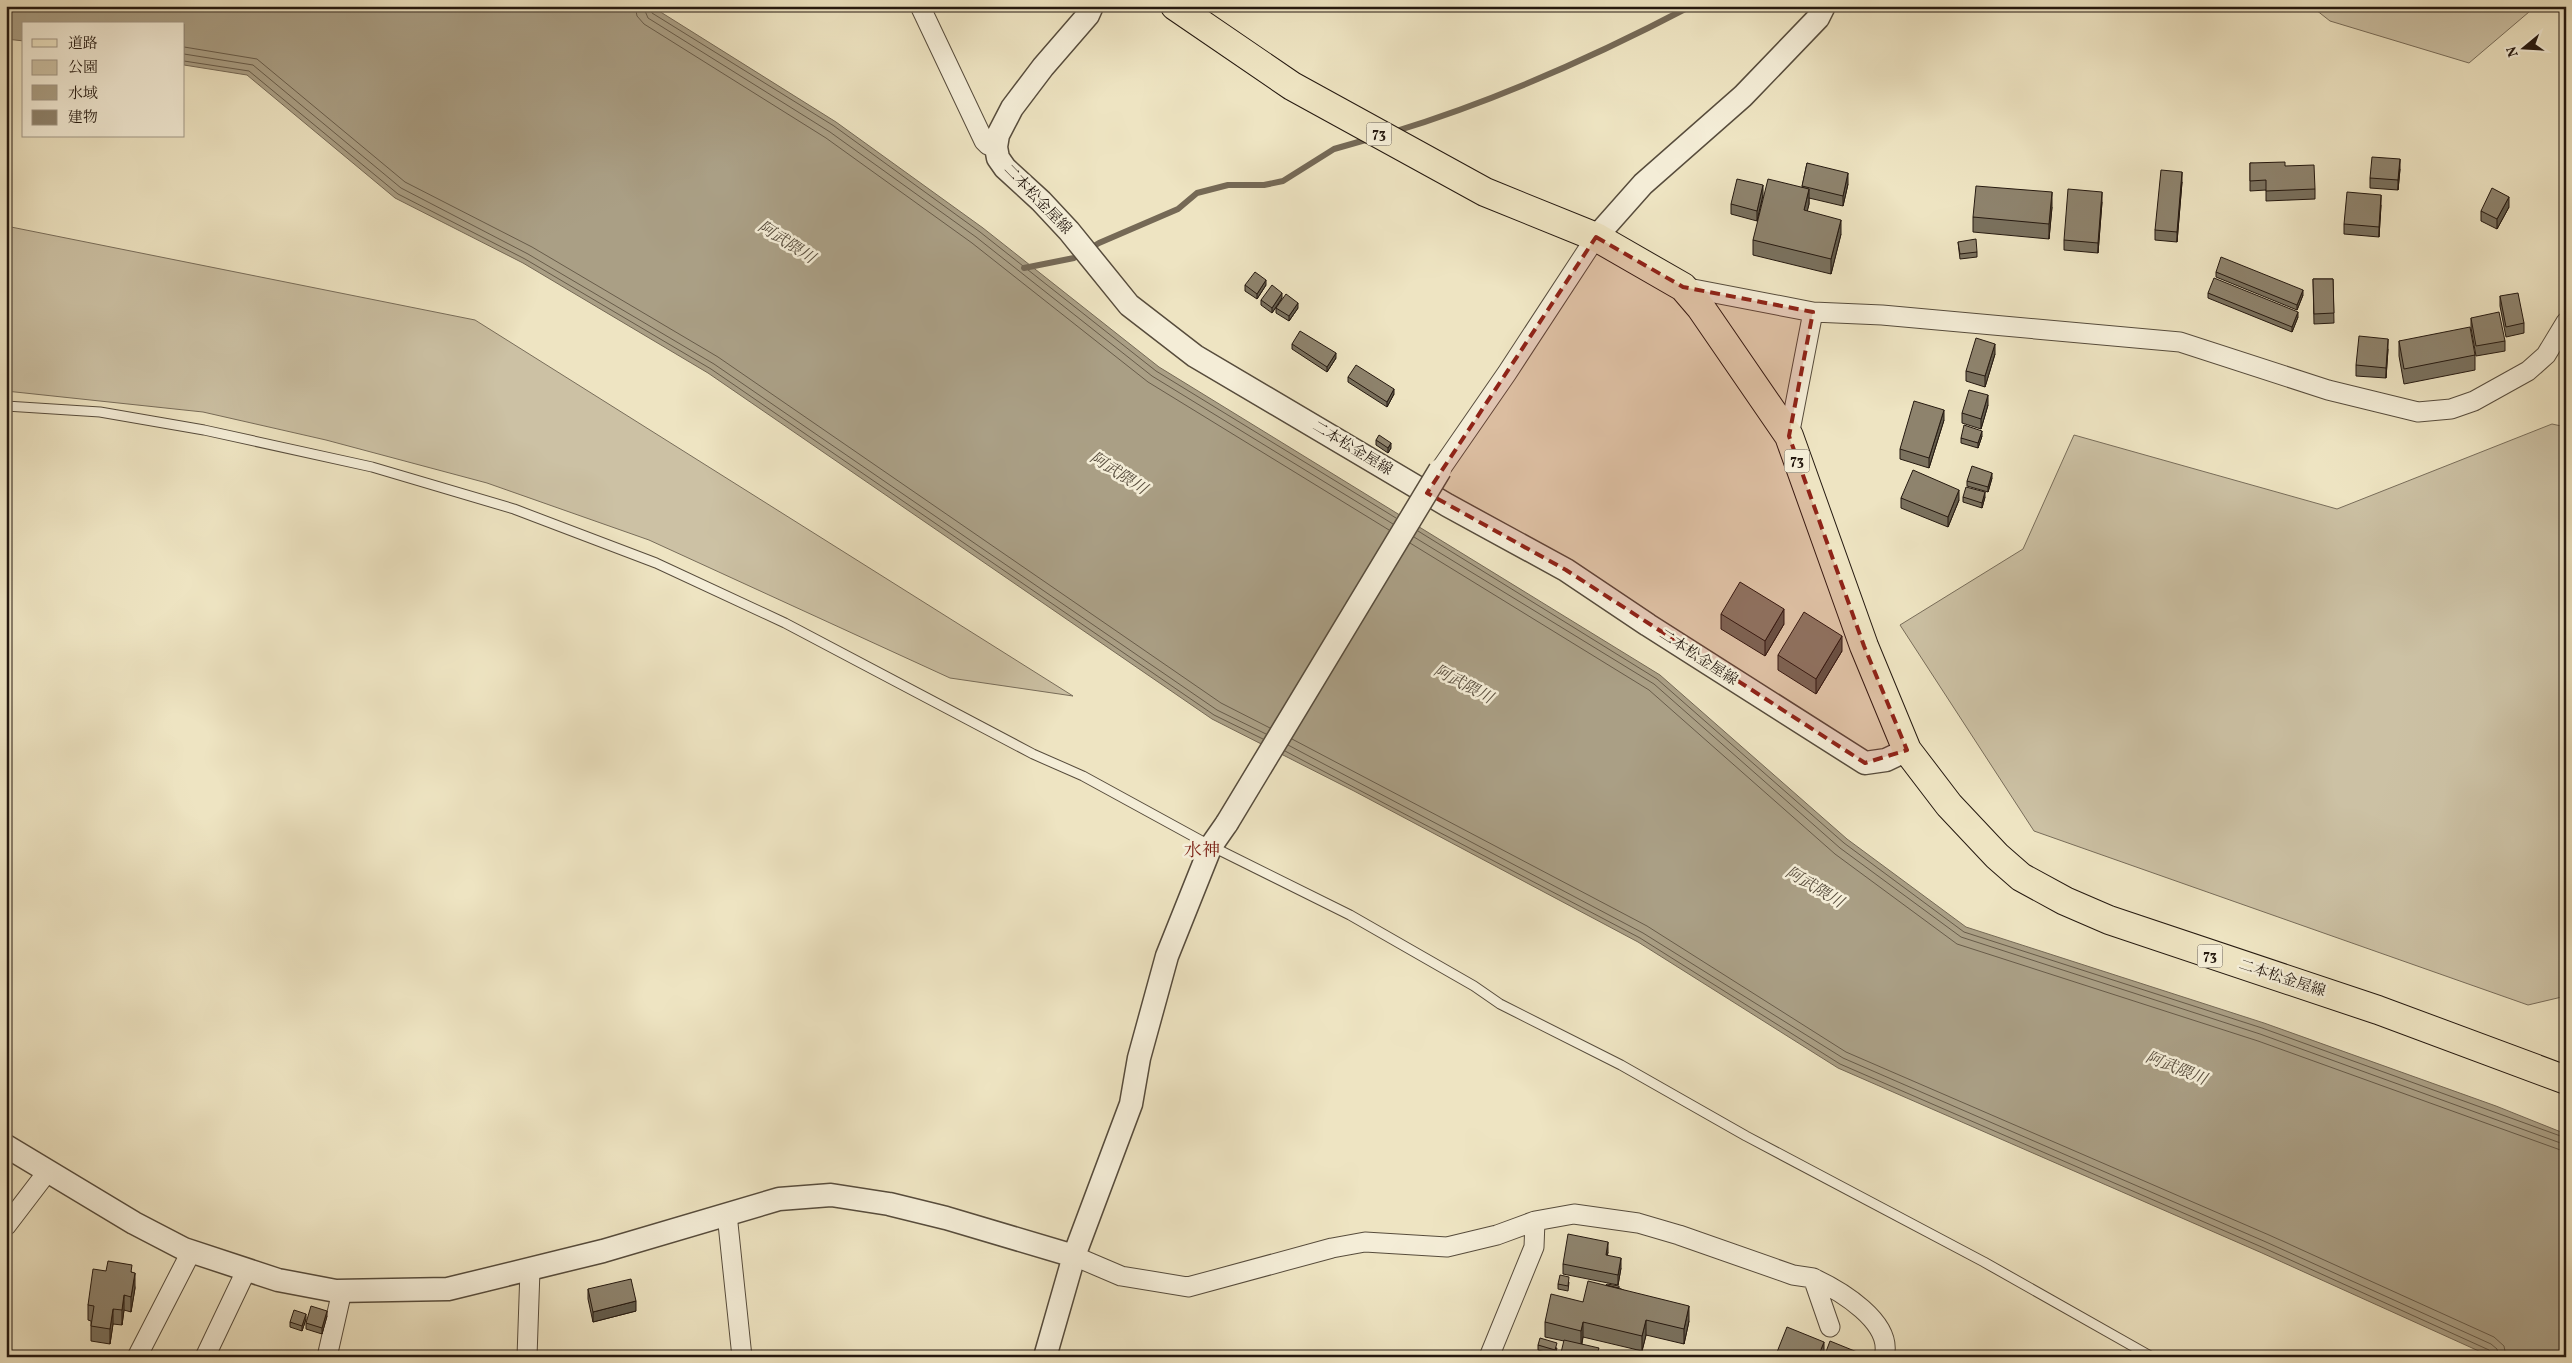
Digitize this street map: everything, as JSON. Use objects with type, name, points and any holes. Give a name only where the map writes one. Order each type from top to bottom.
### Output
[{"type":"main road","name":"二本松金屋線","points":[[1175,6],[1292,86],[1485,192],[1596,236],[1683,287],[1701,308],[1789,436],[1864,646],[1907,750],[1949,805],[1997,856],[2021,877],[2065,901],[2109,920],[2194,951],[2378,1010],[2566,1080]]},
{"type":"street","points":[[920,6],[984,141],[988,145],[996,147]]},
{"type":"street","name":"二本松金屋線","points":[[1092,6],[1088,15],[1043,67],[1012,108],[998,135],[996,147],[998,158],[1005,168],[1040,200],[1069,231],[1129,305],[1196,356],[1447,505],[1566,570],[1648,626],[1865,763],[1886,760],[1907,750]]},
{"type":"street","points":[[1045,1357],[1074,1256],[1131,1104],[1139,1058],[1168,956],[1211,846],[1227,823],[1440,470],[1507,373],[1596,236],[1643,184],[1743,96],[1818,18],[1824,6]]},
{"type":"street","points":[[1683,287],[1813,312],[1882,315],[2180,342],[2328,390],[2418,412],[2451,408],[2474,401],[2528,371],[2546,355],[2566,322]]},
{"type":"street","points":[[1789,436],[1813,312]]},
{"type":"street","points":[[6,1146],[134,1223],[191,1252],[278,1280],[342,1291],[448,1289],[622,1246],[779,1199],[831,1195],[888,1204],[946,1218],[1074,1256],[1121,1276],[1188,1287],[1332,1248],[1365,1242],[1447,1247],[1497,1235],[1535,1222],[1574,1214],[1638,1223],[1793,1275],[1813,1278],[1851,1300],[1872,1318],[1884,1336],[1886,1351],[1884,1357]]},
{"type":"street","points":[[6,1226],[48,1171]]},
{"type":"street","points":[[728,1214],[742,1357]]},
{"type":"street","points":[[1490,1357],[1534,1247],[1535,1222]]},
{"type":"street","points":[[138,1357],[191,1252]]},
{"type":"street","points":[[527,1357],[530,1270]]},
{"type":"street","points":[[205,1357],[246,1271]]},
{"type":"street","points":[[1813,1278],[1830,1327]]},
{"type":"street","points":[[327,1357],[342,1291]]},
{"type":"lane","points":[[6,406],[100,412],[204,430],[372,467],[514,509],[656,563],[785,623],[1033,754],[1083,776],[1211,846],[1350,915],[1474,986],[1500,1004],[1621,1065],[1746,1136],[1984,1262],[2152,1357]]},
{"type":"highlighted area","points":[[1596,237],[1683,287],[1813,312],[1789,436],[1864,646],[1907,750],[1865,763],[1566,570],[1427,493]]},
{"type":"green space","points":[[2311,6],[2536,6],[2469,63],[2330,21]]},
{"type":"green space","points":[[6,226],[475,320],[1073,696],[950,678],[649,540],[487,483],[326,440],[203,412],[6,391]]},
{"type":"green space","points":[[2552,424],[2566,427],[2566,996],[2528,1005],[2034,831],[1900,625],[2023,549],[2074,435],[2337,509]]},
{"type":"water","name":"阿武隈川","points":[[6,6],[651,6],[836,122],[983,228],[1159,367],[1660,675],[1847,839],[1966,927],[2264,1023],[2496,1106],[2566,1134],[2566,1357],[2492,1357],[2262,1253],[1838,1068],[1638,942],[1354,791],[1212,719],[708,373],[523,263],[395,198],[247,75],[185,65],[185,22],[22,22],[22,41],[6,39]]},
{"type":"building","points":[[2372,157],[2400,159],[2398,180],[2370,178]]},
{"type":"building","points":[[2285,162],[2285,166],[2314,165],[2315,189],[2266,191],[2266,180],[2250,181],[2250,163]]},
{"type":"building","points":[[1807,163],[1848,173],[1843,196],[1802,186]]},
{"type":"building","points":[[2161,170],[2182,172],[2177,232],[2155,230]]},
{"type":"building","points":[[1737,179],[1763,185],[1757,211],[1731,204]]},
{"type":"building","points":[[1768,179],[1809,189],[1804,210],[1841,220],[1831,259],[1753,240]]},
{"type":"building","points":[[1976,186],[2052,192],[2049,224],[1973,217]]},
{"type":"building","points":[[2492,188],[2509,197],[2497,219],[2481,211]]},
{"type":"building","points":[[2068,189],[2102,192],[2098,243],[2064,240]]},
{"type":"building","points":[[2347,192],[2381,195],[2379,227],[2344,224]]},
{"type":"building","points":[[1976,239],[1977,252],[1960,254],[1958,242]]},
{"type":"building","points":[[2221,257],[2303,290],[2297,305],[2216,272]]},
{"type":"building","points":[[1255,272],[1266,280],[1257,294],[1245,285]]},
{"type":"building","points":[[2214,278],[2298,312],[2292,327],[2208,293]]},
{"type":"building","points":[[2313,279],[2333,279],[2334,313],[2314,314]]},
{"type":"building","points":[[1272,285],[1282,293],[1272,308],[1261,300]]},
{"type":"building","points":[[2518,293],[2524,323],[2506,327],[2500,296]]},
{"type":"building","points":[[1286,294],[1298,303],[1289,316],[1276,308]]},
{"type":"building","points":[[2499,312],[2505,341],[2476,346],[2471,318]]},
{"type":"building","points":[[2470,327],[2475,355],[2404,369],[2399,341]]},
{"type":"building","points":[[1300,331],[1336,353],[1327,367],[1292,344]]},
{"type":"building","points":[[2359,336],[2388,339],[2386,368],[2356,365]]},
{"type":"building","points":[[1976,338],[1995,344],[1985,376],[1966,371]]},
{"type":"building","points":[[1356,365],[1394,389],[1387,402],[1348,377]]},
{"type":"building","points":[[1969,390],[1988,395],[1981,419],[1962,413]]},
{"type":"building","points":[[1914,401],[1944,410],[1929,458],[1900,449]]},
{"type":"building","points":[[1964,425],[1982,431],[1978,443],[1961,438]]},
{"type":"building","points":[[1379,435],[1391,443],[1388,448],[1376,440]]},
{"type":"building","points":[[1972,466],[1992,473],[1988,487],[1967,481]]},
{"type":"building","points":[[1913,470],[1959,490],[1948,517],[1901,498]]},
{"type":"building","points":[[1966,487],[1985,492],[1982,503],[1963,497]]},
{"type":"building","points":[[1740,582],[1784,609],[1765,641],[1721,614]]},
{"type":"building","points":[[1804,612],[1842,636],[1816,679],[1778,655]]},
{"type":"building","points":[[1568,1234],[1608,1242],[1606,1255],[1621,1258],[1618,1275],[1563,1264]]},
{"type":"building","points":[[108,1261],[132,1265],[131,1272],[135,1273],[131,1297],[124,1295],[122,1310],[113,1309],[110,1329],[91,1326],[94,1306],[88,1305],[93,1269],[106,1271]]},
{"type":"building","points":[[1560,1275],[1569,1277],[1568,1286],[1558,1284]]},
{"type":"building","points":[[631,1279],[636,1301],[593,1312],[588,1289]]},
{"type":"building","points":[[1588,1281],[1689,1306],[1684,1329],[1646,1320],[1642,1336],[1583,1322],[1581,1331],[1545,1322],[1551,1294],[1583,1302]]},
{"type":"building","points":[[1606,1285],[1619,1286],[1619,1288]]},
{"type":"building","points":[[311,1306],[327,1311],[322,1328],[306,1323]]},
{"type":"building","points":[[294,1310],[306,1314],[302,1326],[290,1322]]},
{"type":"building","points":[[1787,1327],[1824,1342],[1818,1357],[1775,1357]]},
{"type":"building","points":[[1540,1338],[1557,1343],[1555,1350],[1538,1345]]},
{"type":"building","points":[[1564,1340],[1599,1348],[1596,1357],[1560,1357]]},
{"type":"building","points":[[1830,1341],[1862,1354],[1861,1357],[1824,1357]]},
{"type":"waterway","points":[[1393,132],[1508,92],[1582,60],[1691,6]]},
{"type":"waterway","points":[[1024,268],[1074,258],[1099,243],[1178,209],[1197,193],[1228,185],[1264,185],[1283,181],[1334,149],[1369,139]]},
{"type":"district","name":"水神","points":[[1202,851]]}]
